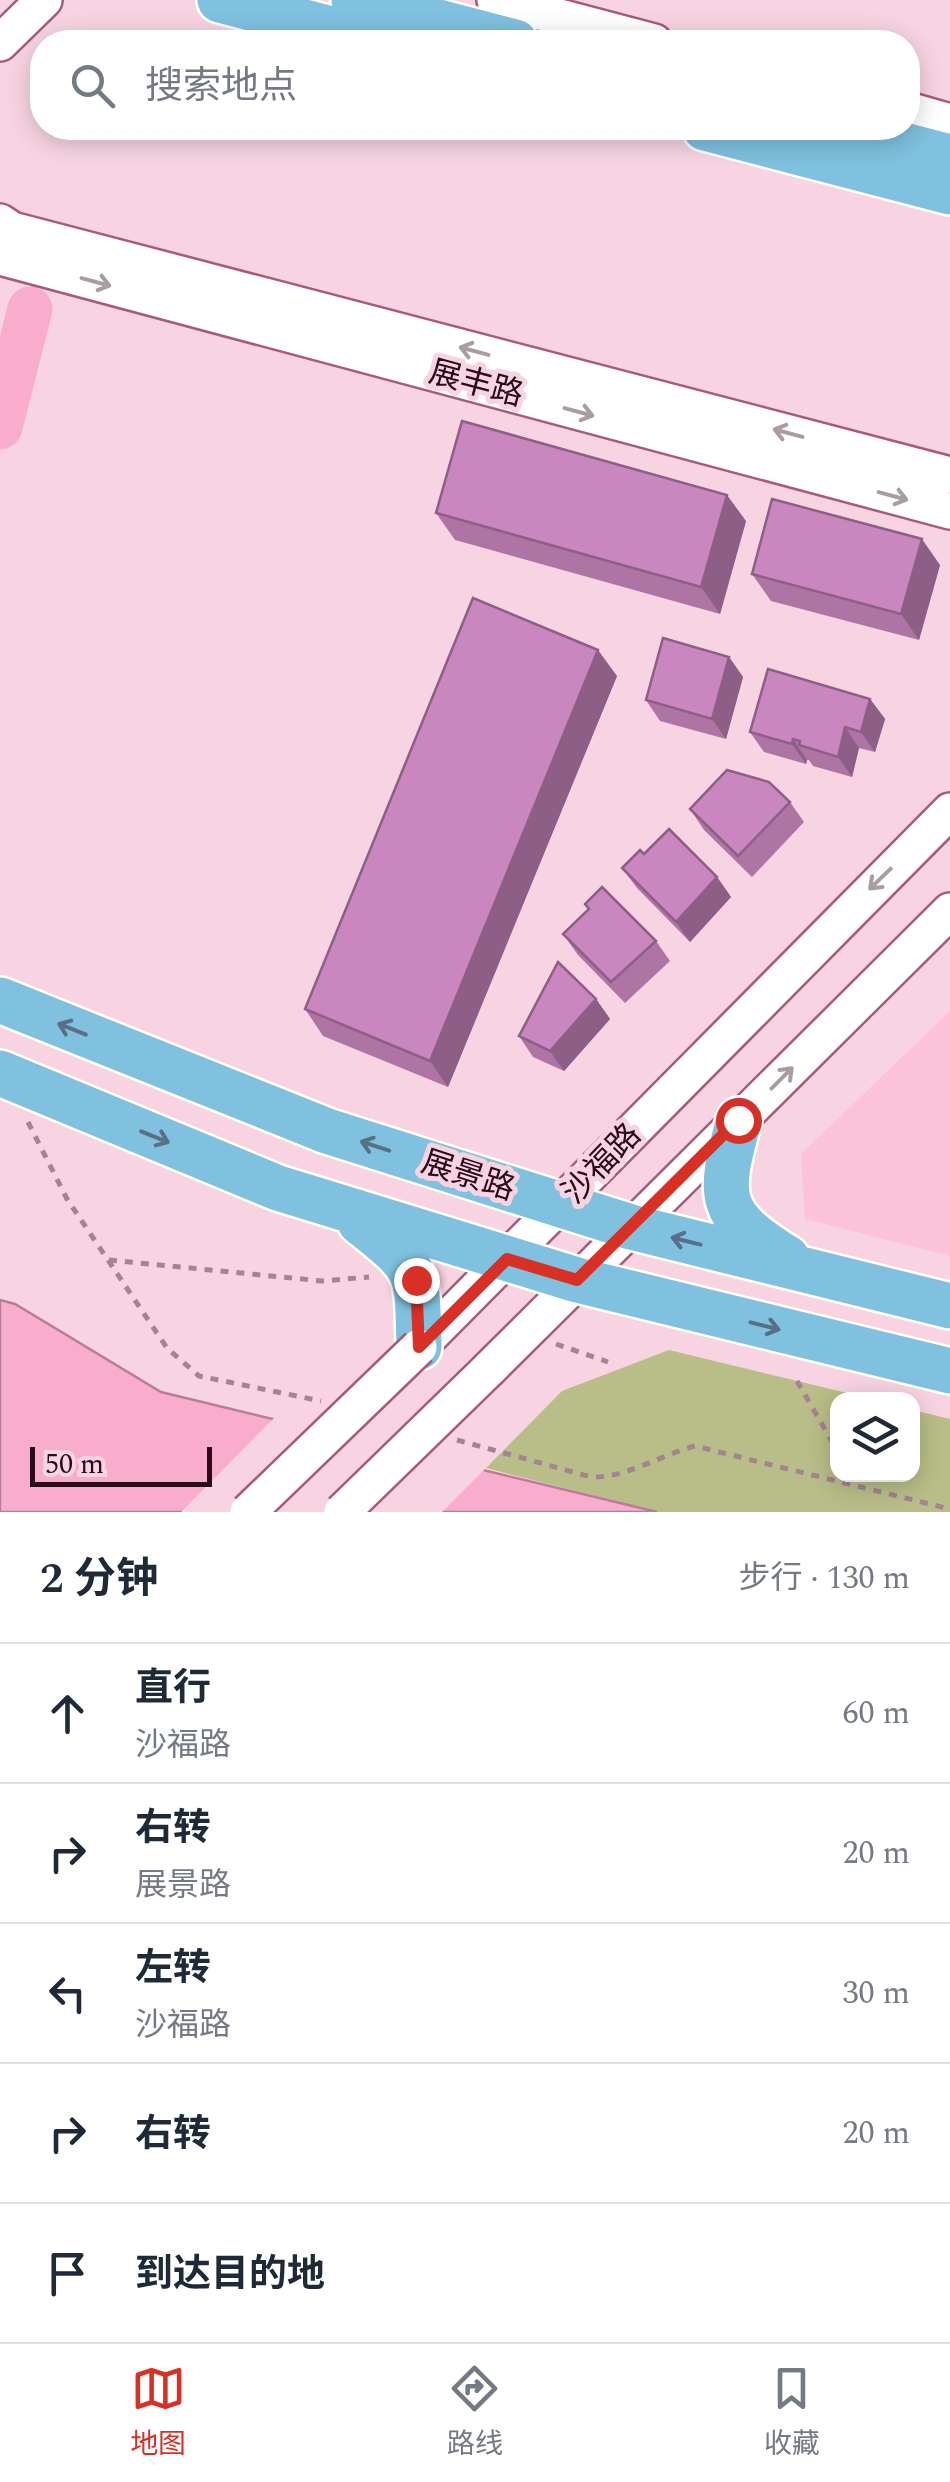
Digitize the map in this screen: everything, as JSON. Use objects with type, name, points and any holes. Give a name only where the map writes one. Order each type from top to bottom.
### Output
[{"type":"main road","points":[[220,0],[335,30]]},
{"type":"main road","points":[[354,0],[469,30]]},
{"type":"main road","points":[[751,140],[950,192]]},
{"type":"main road","points":[[884,140],[950,157]]},
{"type":"main road","name":"展景路","points":[[0,1000],[327,1131],[630,1227],[950,1306]]},
{"type":"main road","name":"展景路","points":[[0,1073],[278,1188],[577,1280],[950,1371]]},
{"type":"main road","points":[[738,1120],[724,1177],[730,1205],[746,1233],[810,1272]]},
{"type":"main road","points":[[343,1208],[405,1258],[416,1280],[419,1347]]},
{"type":"street","points":[[0,42],[44,0]]},
{"type":"street","points":[[495,0],[609,30]]},
{"type":"street","points":[[920,113],[950,122]]},
{"type":"street","name":"展丰路","points":[[4,242],[950,476]]},
{"type":"street","name":"展丰路","points":[[4,242],[950,511]]},
{"type":"street","name":"沙福路","points":[[248,1512],[562,1206],[950,811]]},
{"type":"street","name":"沙福路","points":[[342,1512],[950,911]]},
{"type":"path","points":[[26,1118],[67,1199],[167,1348],[198,1376],[282,1390],[337,1406]]},
{"type":"path","points":[[109,1260],[322,1281],[368,1277]]},
{"type":"path","points":[[797,1381],[830,1438]]},
{"type":"path","points":[[446,1437],[590,1477],[613,1478],[660,1455],[695,1446],[950,1510]]},
{"type":"path","points":[[855,1482],[857,1486]]},
{"type":"shaded area","points":[[950,1011],[950,1256],[805,1219],[801,1154]]},
{"type":"shaded area","points":[[0,1300],[15,1304],[161,1392],[657,1512],[0,1512]]},
{"type":"green space","points":[[669,1350],[843,1392],[830,1392],[830,1482],[920,1482],[920,1412],[950,1419],[950,1512],[657,1512],[486,1468],[562,1391]]},
{"type":"pier","points":[[278,1414],[490,1464],[442,1512],[181,1512]]},
{"type":"building","points":[[462,421],[727,495],[701,587],[436,513]]},
{"type":"building","points":[[772,499],[922,539],[901,614],[752,574]]},
{"type":"building","points":[[473,598],[598,650],[430,1061],[305,1009]]},
{"type":"building","points":[[663,638],[729,657],[712,719],[646,700]]},
{"type":"building","points":[[768,669],[870,699],[861,732],[845,727],[838,757],[799,745],[800,741],[793,739],[792,744],[750,732]]},
{"type":"building","points":[[727,770],[769,782],[790,802],[738,856],[690,809]]},
{"type":"building","points":[[669,829],[717,877],[676,922],[622,868],[640,850],[644,854]]},
{"type":"building","points":[[602,887],[656,941],[611,982],[563,934],[589,909],[585,904]]},
{"type":"building","points":[[558,962],[596,999],[550,1051],[519,1036]]},
{"type":"waterway","points":[[0,427],[30,309]]},
{"type":"route","points":[[416,1280],[419,1347],[507,1259],[577,1280],[738,1120]]}]
